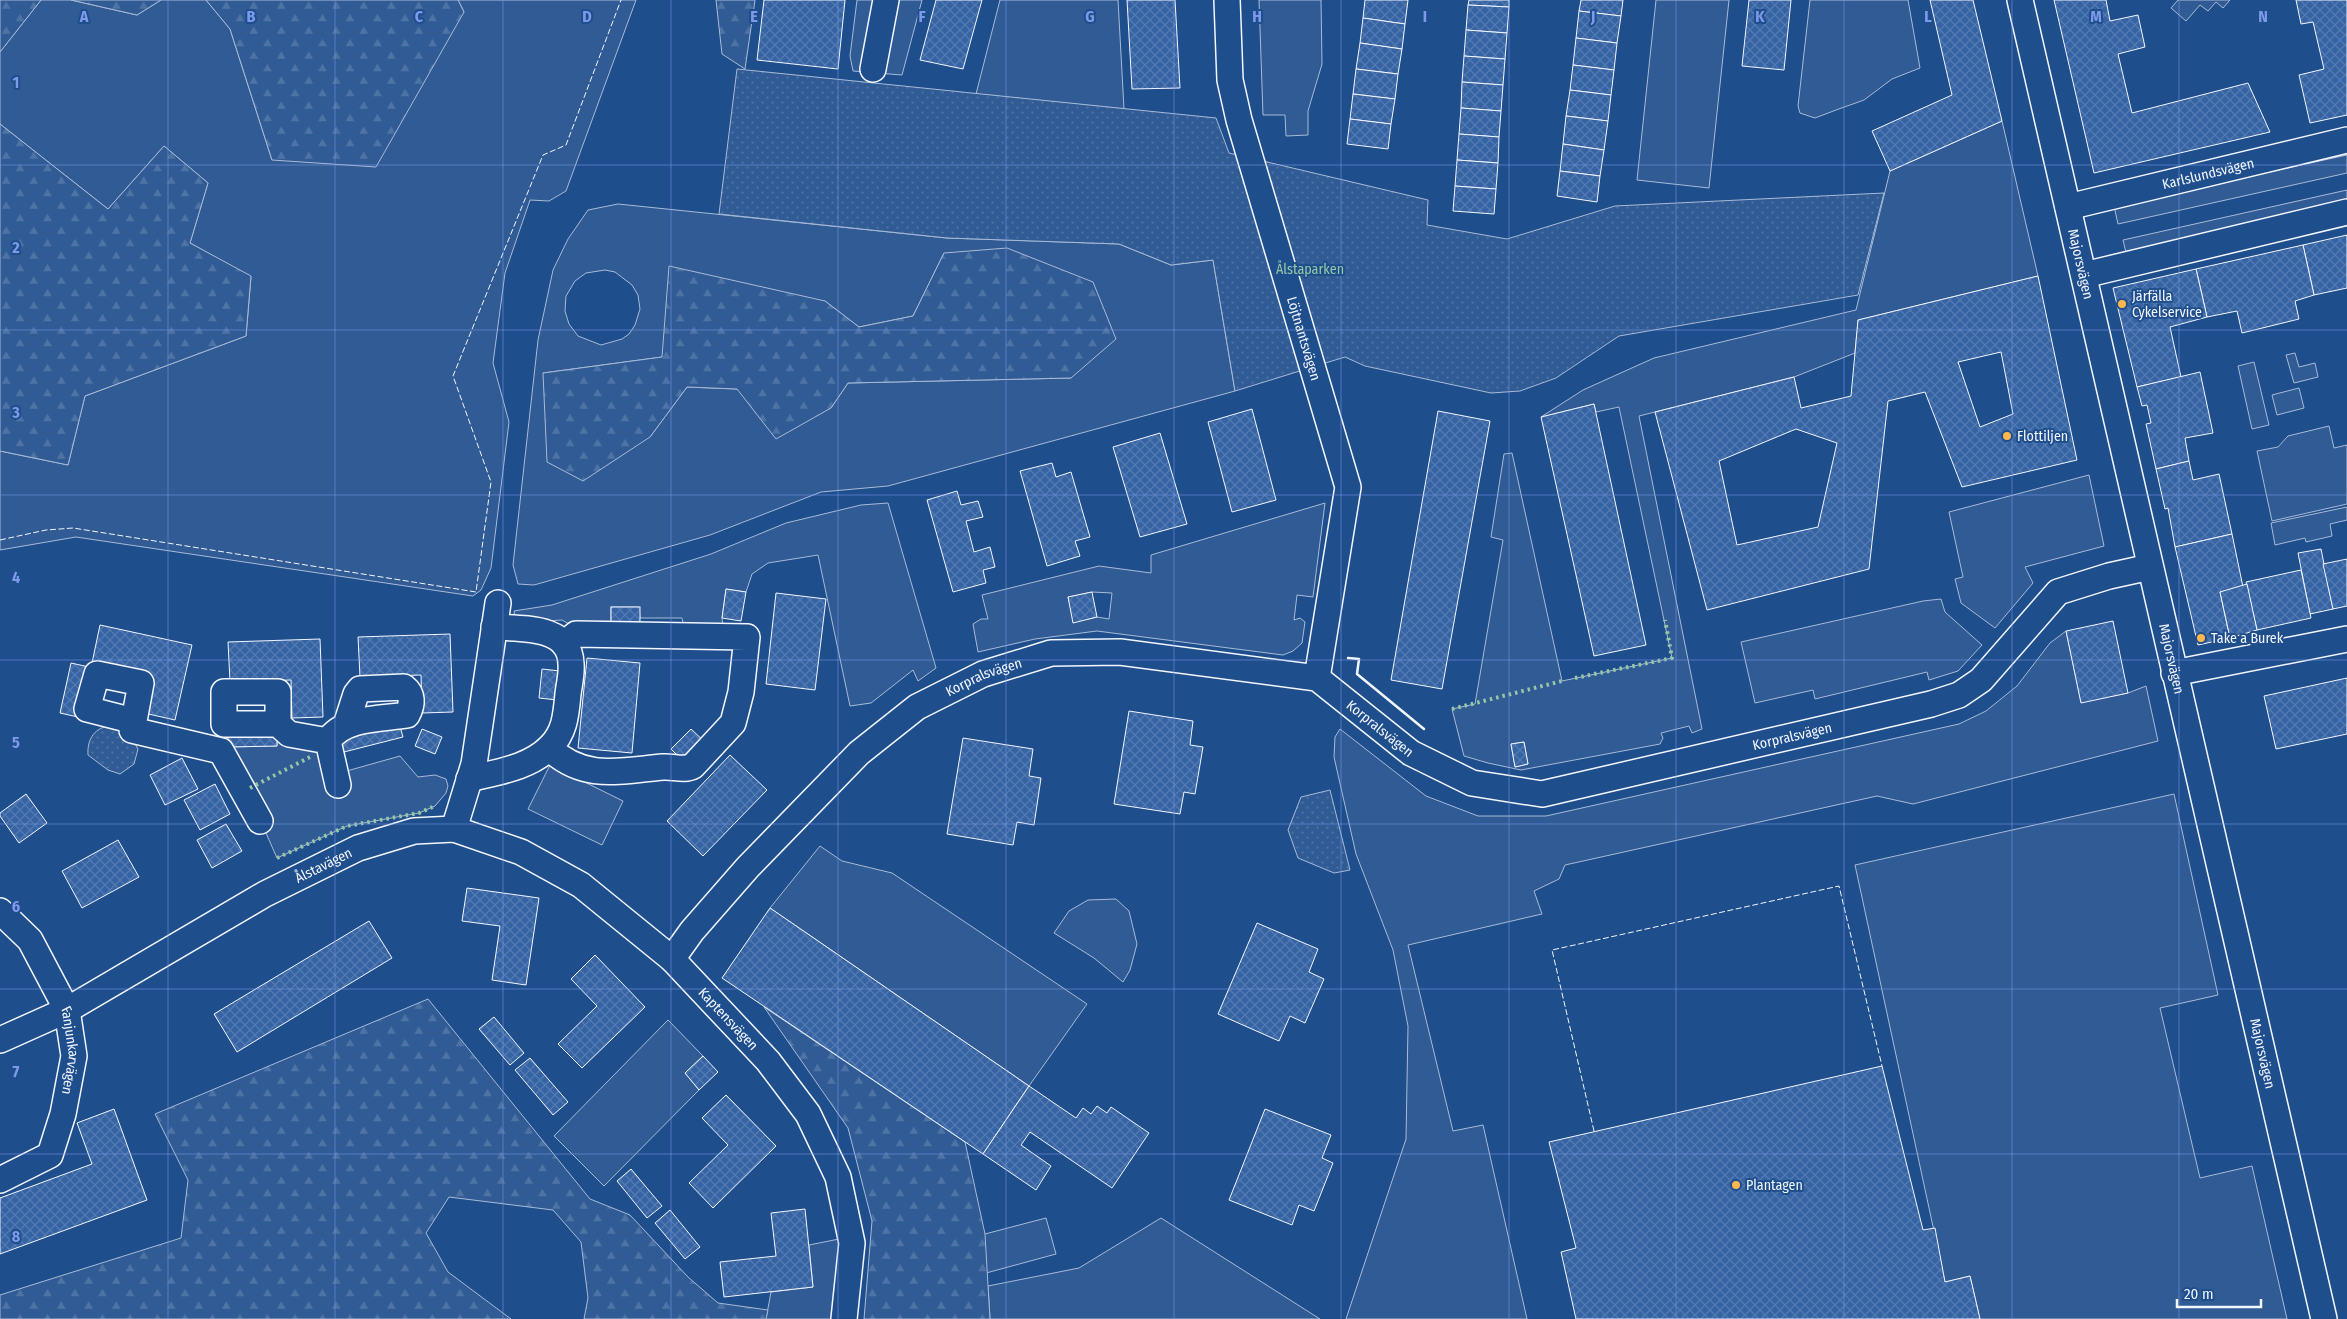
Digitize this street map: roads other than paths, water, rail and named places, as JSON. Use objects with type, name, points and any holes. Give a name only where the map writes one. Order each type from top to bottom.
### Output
[{"type":"street","points":[[873,69],[886,0]]},
{"type":"street","name":"Löjtnantsvägen","points":[[1227,0],[1230,80],[1239,120],[1348,487],[1317,678]]},
{"type":"street","name":"Majorsvägen","points":[[2020,0],[2324,1319]]},
{"type":"street","name":"Karlslundsvägen","points":[[2068,207],[2347,140]]},
{"type":"street","points":[[2084,275],[2347,212]]},
{"type":"street","name":"Korpralsvägen","points":[[672,959],[692,931],[748,867],[859,753],[916,707],[983,674],[1051,654],[1120,652],[1317,678],[1411,752],[1472,783],[1542,794],[1931,704],[1959,695],[1981,680],[2058,592],[2150,566]]},
{"type":"street","points":[[454,829],[474,764],[496,616],[554,636],[564,644],[571,664],[565,724],[549,748],[527,763],[470,780]]},
{"type":"street","points":[[549,748],[562,761],[579,768],[610,772],[666,766],[688,769],[733,723],[741,692],[747,637],[576,634],[564,644]]},
{"type":"street","points":[[2174,673],[2347,639]]},
{"type":"street","points":[[134,720],[132,730],[221,751]]},
{"type":"street","points":[[260,821],[221,751],[224,724],[278,724],[289,734],[328,741]]},
{"type":"street","points":[[338,785],[328,741],[333,733],[346,725]]},
{"type":"street","name":"Kaptensvägen","points":[[454,829],[522,852],[581,885],[672,959],[768,1061],[808,1114],[838,1177],[852,1243],[844,1319]]},
{"type":"street","name":"Ålstavägen","points":[[0,1040],[67,1010],[265,894],[358,848],[414,831],[454,829]]},
{"type":"street","name":"Fanjunkarvägen","points":[[0,911],[30,940],[67,1010],[74,1056],[64,1114],[50,1155],[0,1180]]},
{"type":"place","name":"Järfälla Cykelservice","points":[[2122,304]]},
{"type":"place","name":"Flottiljen","points":[[2007,436]]},
{"type":"place","name":"Take a Burek","points":[[2201,638]]},
{"type":"place","name":"Plantagen","points":[[1736,1185]]},
{"type":"park label","name":"Ålstaparken","points":[[1310,269]]}]
